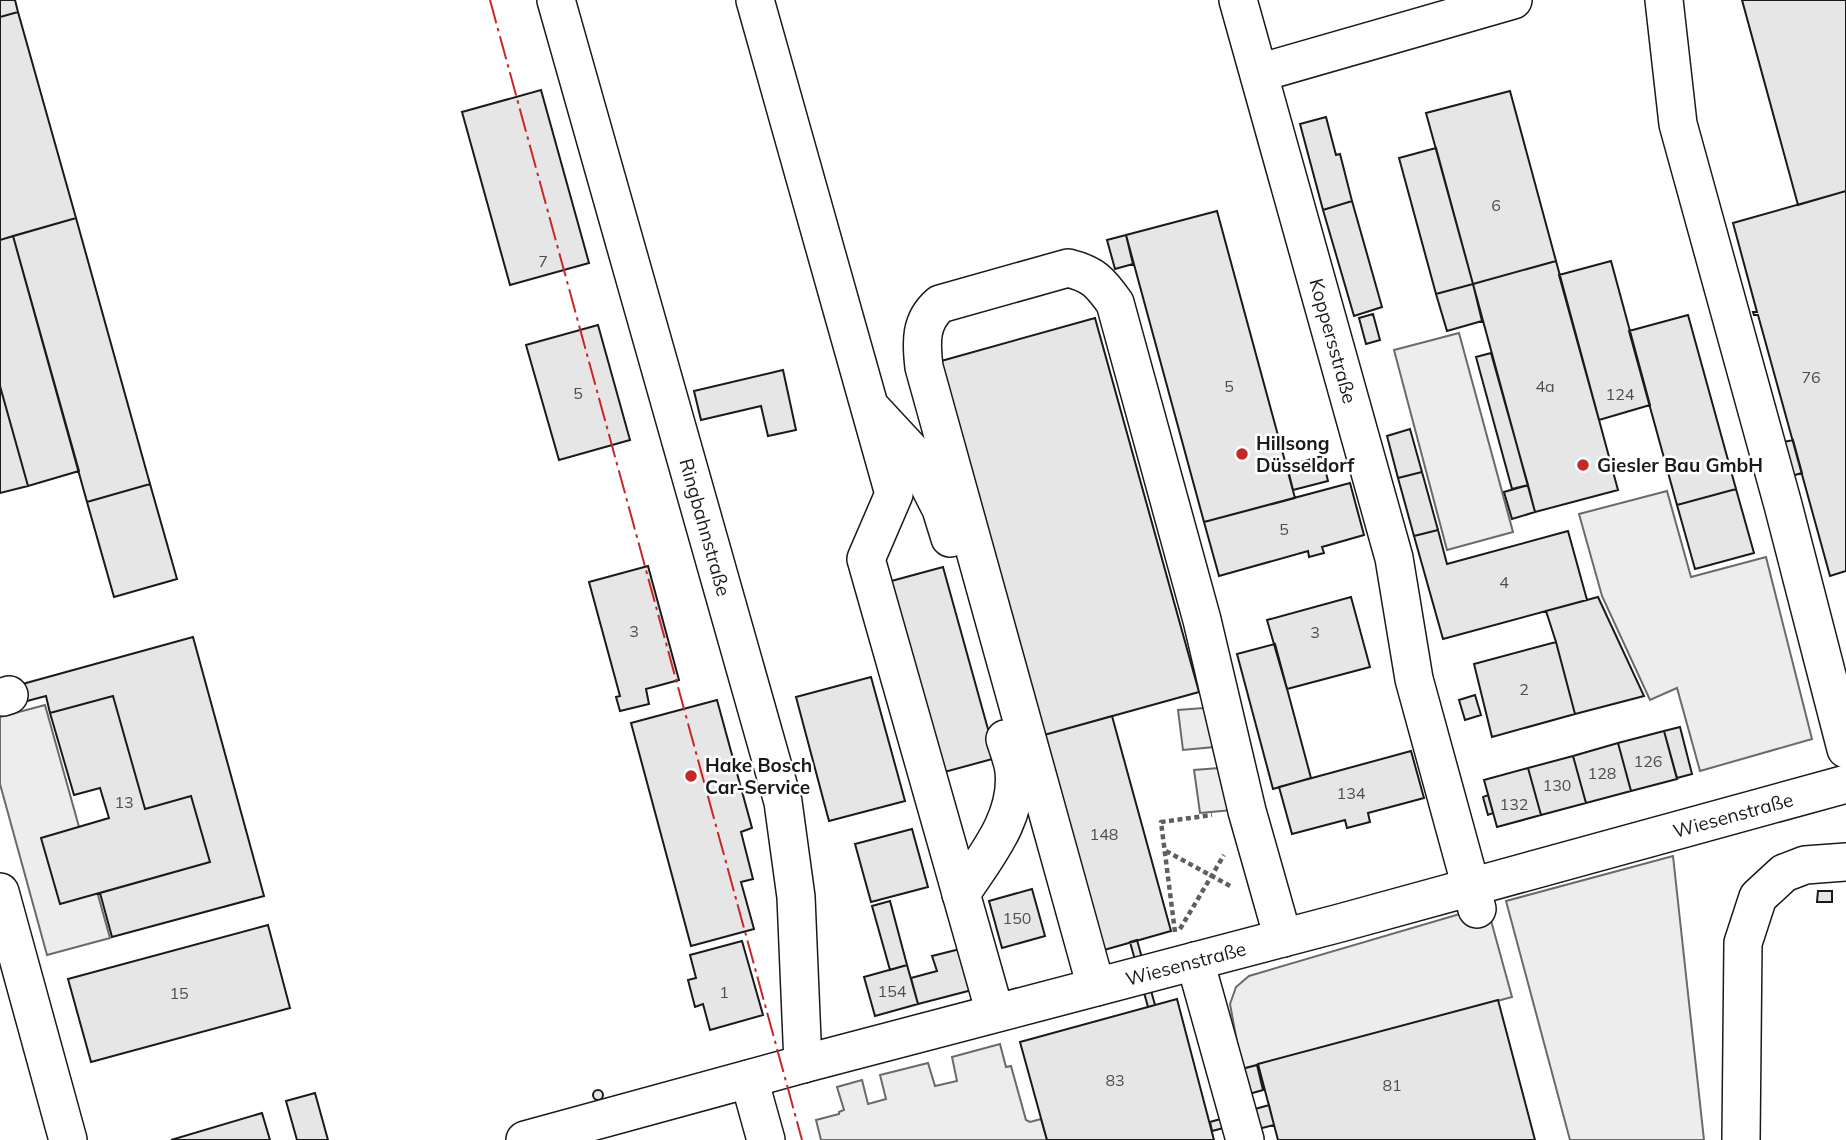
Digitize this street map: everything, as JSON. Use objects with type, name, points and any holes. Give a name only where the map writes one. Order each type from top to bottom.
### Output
[{"type":"street","name":"Ringbahnstraße","points":[[556,0],[783,802],[796,897],[803,1063]]},
{"type":"street","points":[[755,0],[894,494],[866,559],[995,1013]]},
{"type":"street","name":"Koppersstraße","points":[[1238,0],[1394,558],[1414,679],[1474,898]]},
{"type":"street","points":[[1259,73],[1513,0]]},
{"type":"street","points":[[1664,0],[1678,124],[1780,492],[1846,749]]},
{"type":"street","points":[[1096,987],[925,367],[921,343],[924,325],[931,312],[940,304],[1068,268],[1084,272],[1100,282],[1115,303],[1202,620],[1247,811],[1279,924]]},
{"type":"street","points":[[870,407],[912,452],[941,509],[1014,771],[1014,801],[1005,824],[961,894]]},
{"type":"street","name":"Wiesenstraße","points":[[525,1140],[803,1063],[1195,961],[1279,924],[1474,898],[1846,784]]},
{"type":"street","points":[[1741,1140],[1743,943],[1758,897],[1784,873],[1805,865],[1846,862]]},
{"type":"street","points":[[0,892],[68,1140]]},
{"type":"street","points":[[1195,961],[1245,1140]]},
{"type":"street","points":[[749,1079],[766,1140]]},
{"type":"path","points":[[1247,811],[1213,876],[1175,937],[1161,822],[1247,811]]},
{"type":"path","points":[[1165,851],[1213,876],[1279,924]]},
{"type":"shaded area","points":[[1459,333],[1513,532],[1447,550],[1394,350]]},
{"type":"shaded area","points":[[1667,491],[1691,577],[1766,557],[1812,739],[1700,771],[1677,688],[1650,700],[1602,596],[1579,514]]},
{"type":"shaded area","points":[[45,705],[110,938],[47,955],[0,784],[0,717]]},
{"type":"shaded area","points":[[1204,708],[1214,747],[1183,750],[1178,710]]},
{"type":"shaded area","points":[[1219,768],[1232,810],[1200,813],[1194,770]]},
{"type":"shaded area","points":[[1673,856],[1704,1140],[1570,1140],[1506,901]]},
{"type":"shaded area","points":[[1487,906],[1512,997],[1242,1069],[1230,1004],[1236,987],[1249,976]]},
{"type":"shaded area","points":[[1000,1044],[1006,1067],[1011,1066],[1026,1120],[1030,1122],[1041,1119],[1047,1140],[821,1140],[816,1120],[844,1110],[837,1087],[862,1080],[868,1104],[886,1099],[880,1075],[928,1063],[935,1086],[957,1081],[952,1057]]},
{"type":"building","points":[[0,0],[15,0],[18,12],[0,17]]},
{"type":"building","points":[[1742,0],[1846,0],[1846,191],[1798,205]]},
{"type":"building","points":[[18,12],[76,218],[0,240],[0,17]]},
{"type":"building","points":[[541,90],[589,263],[510,285],[462,112]]},
{"type":"building","points":[[1510,91],[1556,261],[1473,284],[1426,113]]},
{"type":"building","points":[[1326,117],[1336,155],[1340,154],[1352,201],[1323,210],[1300,124]]},
{"type":"building","points":[[1436,148],[1473,284],[1436,294],[1399,158]]},
{"type":"building","points":[[1846,191],[1846,571],[1830,576],[1758,315],[1753,312],[1757,312],[1733,223]]},
{"type":"building","points":[[1352,201],[1382,307],[1354,316],[1323,210]]},
{"type":"building","points":[[1217,211],[1295,498],[1204,522],[1126,235]]},
{"type":"building","points":[[76,218],[150,484],[87,502],[13,236]]},
{"type":"building","points":[[1126,235],[1133,264],[1115,269],[1107,240]]},
{"type":"building","points":[[13,236],[79,471],[28,486],[0,386],[0,240]]},
{"type":"building","points":[[1556,261],[1618,490],[1535,512],[1473,284]]},
{"type":"building","points":[[1611,261],[1650,405],[1599,420],[1559,275]]},
{"type":"building","points":[[1473,284],[1482,321],[1447,331],[1436,294]]},
{"type":"building","points":[[1373,314],[1380,340],[1366,344],[1359,318]]},
{"type":"building","points":[[1688,315],[1736,489],[1677,505],[1629,331]]},
{"type":"building","points":[[1095,318],[1199,692],[1037,737],[934,363]]},
{"type":"building","points":[[598,325],[630,440],[559,460],[526,345]]},
{"type":"building","points":[[1491,353],[1528,485],[1512,489],[1476,357]]},
{"type":"building","points":[[783,370],[796,430],[768,436],[761,406],[701,420],[694,391]]},
{"type":"building","points":[[0,386],[28,486],[0,493]]},
{"type":"building","points":[[1410,429],[1422,472],[1398,478],[1387,436]]},
{"type":"building","points":[[1793,440],[1802,473],[1788,477],[1779,443]]},
{"type":"building","points":[[1322,456],[1328,481],[1293,490],[1287,466]]},
{"type":"building","points":[[1422,472],[1438,530],[1414,536],[1398,478]]},
{"type":"building","points":[[1350,483],[1364,535],[1322,547],[1324,553],[1309,557],[1308,551],[1219,576],[1204,522]]},
{"type":"building","points":[[150,484],[177,579],[114,597],[87,502]]},
{"type":"building","points":[[1528,485],[1535,512],[1512,519],[1504,492]]},
{"type":"building","points":[[1736,489],[1754,553],[1695,569],[1677,505]]},
{"type":"building","points":[[1438,530],[1447,564],[1568,531],[1587,600],[1443,639],[1414,536]]},
{"type":"building","points":[[648,566],[679,680],[646,689],[649,704],[620,711],[616,697],[620,696],[589,582]]},
{"type":"building","points":[[943,567],[996,758],[937,774],[884,583]]},
{"type":"building","points":[[1351,597],[1370,667],[1287,689],[1267,620]]},
{"type":"building","points":[[1598,597],[1644,696],[1575,714],[1546,611]]},
{"type":"building","points":[[193,637],[264,896],[112,937],[100,893],[210,862],[191,796],[145,809],[113,696],[50,713],[46,696],[12,705],[8,688]]},
{"type":"building","points":[[1556,642],[1575,714],[1492,737],[1474,664]]},
{"type":"building","points":[[1275,644],[1311,778],[1273,789],[1237,654]]},
{"type":"building","points":[[871,677],[905,801],[829,821],[796,697]]},
{"type":"building","points":[[1475,695],[1481,715],[1465,720],[1459,700]]},
{"type":"building","points":[[113,696],[145,809],[191,796],[210,862],[60,904],[41,838],[109,818],[100,788],[74,795],[50,713]]},
{"type":"building","name":"Hake Bosch Car-Service","points":[[717,700],[752,828],[741,832],[753,879],[741,882],[754,929],[691,946],[631,723]]},
{"type":"building","points":[[1112,716],[1171,931],[1097,952],[1037,737]]},
{"type":"building","points":[[1680,727],[1692,774],[1677,778],[1664,731]]},
{"type":"building","points":[[1664,731],[1677,779],[1631,791],[1618,743]]},
{"type":"building","points":[[1618,743],[1631,791],[1586,803],[1573,756]]},
{"type":"building","points":[[1411,751],[1424,798],[1368,813],[1370,822],[1347,828],[1345,820],[1292,834],[1279,787]]},
{"type":"building","points":[[1573,756],[1586,803],[1541,815],[1528,768]]},
{"type":"building","points":[[1528,768],[1541,815],[1497,827],[1484,780]]},
{"type":"building","points":[[1488,795],[1493,813],[1488,815],[1483,797]]},
{"type":"building","points":[[912,829],[928,887],[871,902],[855,844]]},
{"type":"building","points":[[1032,889],[1045,936],[1002,948],[989,901]]},
{"type":"building","points":[[1818,891],[1832,891],[1832,902],[1817,902]]},
{"type":"building","points":[[890,901],[907,965],[890,970],[872,906]]},
{"type":"building","points":[[268,925],[290,1008],[91,1062],[68,979]]},
{"type":"building","points":[[1137,940],[1155,1005],[1148,1007],[1130,942]]},
{"type":"building","points":[[742,941],[763,1015],[710,1030],[703,1004],[695,1007],[688,980],[696,978],[690,955]]},
{"type":"building","points":[[960,949],[972,990],[918,1004],[911,978],[937,971],[932,956]]},
{"type":"building","points":[[907,965],[918,1004],[875,1016],[864,977]]},
{"type":"building","points":[[1177,999],[1214,1140],[1047,1140],[1020,1042]]},
{"type":"building","points":[[1498,1000],[1535,1140],[1278,1140],[1258,1064]]},
{"type":"building","points":[[1257,1065],[1263,1090],[1249,1094],[1242,1069]]},
{"type":"building","points":[[598,1090],[602,1091],[602,1099],[598,1100],[594,1099],[593,1095],[594,1091]]},
{"type":"building","points":[[315,1093],[328,1140],[297,1140],[286,1101]]},
{"type":"building","points":[[1269,1105],[1274,1125],[1258,1129],[1255,1120],[1212,1131],[1210,1122]]},
{"type":"building","points":[[262,1113],[270,1140],[171,1140]]},
{"type":"power","points":[[490,0],[802,1140]]},
{"type":"place","name":"Hillsong Düsseldorf","points":[[1242,454]]},
{"type":"place","name":"Giesler Bau GmbH","points":[[1583,465]]},
{"type":"place","name":"Hake Bosch Car-Service","points":[[691,776]]}]
